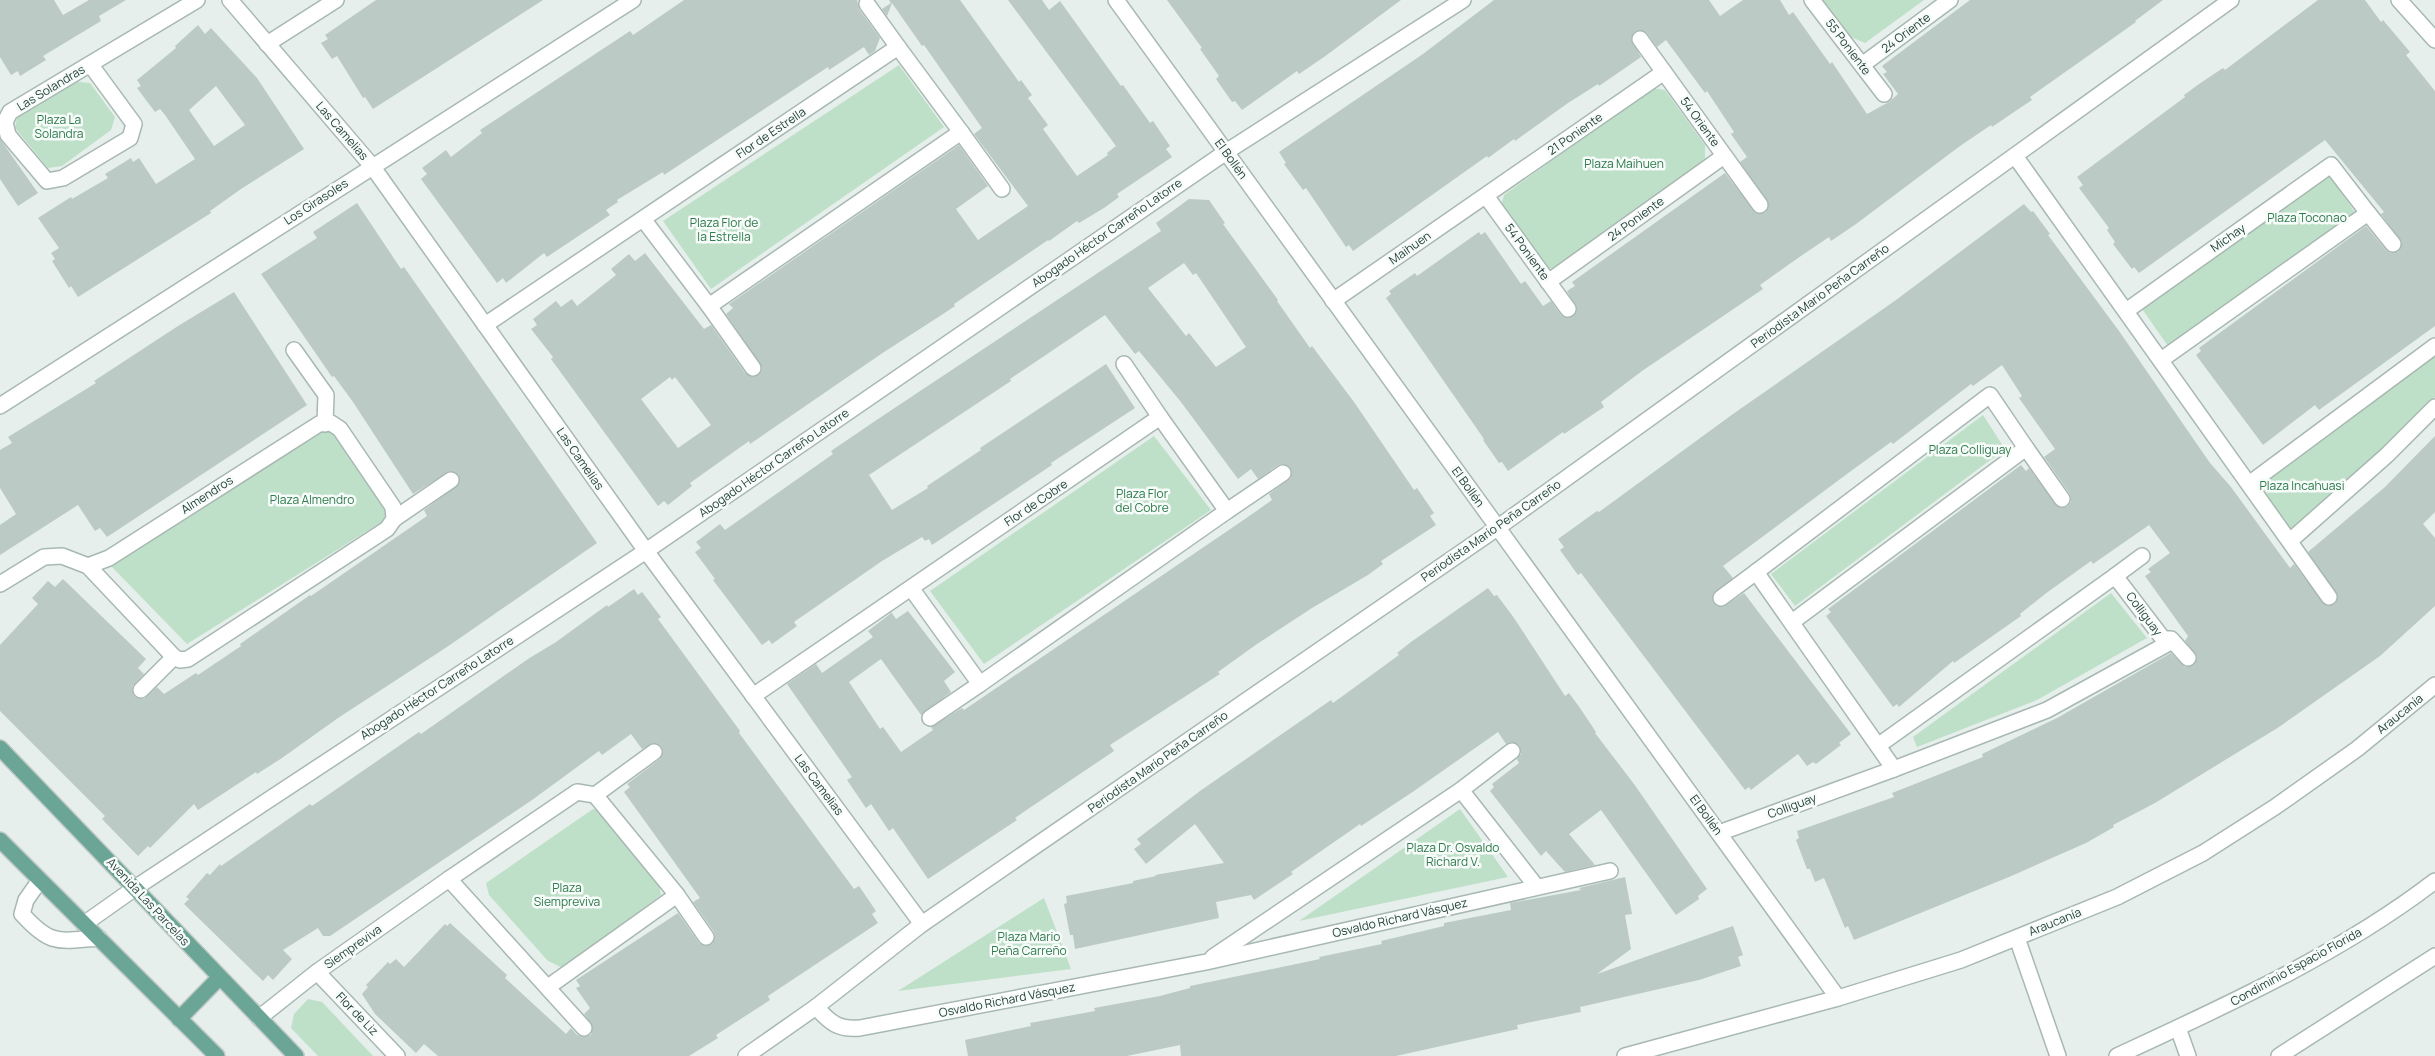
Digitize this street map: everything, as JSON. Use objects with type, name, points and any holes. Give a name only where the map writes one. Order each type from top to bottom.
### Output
[{"type":"main road","name":"Avenida Las Parcelas","points":[[0,748],[296,1056]]},
{"type":"main road","points":[[0,840],[217,1056]]},
{"type":"main road","points":[[179,1019],[219,978]]},
{"type":"street","name":"Las Solandras","points":[[90,64],[134,124],[130,138],[64,178],[47,181],[8,135],[5,122],[10,112],[90,64],[197,0]]},
{"type":"street","name":"Las Camelias","points":[[230,0],[372,166],[646,551],[922,924]]},
{"type":"street","points":[[267,44],[336,0]]},
{"type":"street","name":"Los Girasoles","points":[[0,406],[633,0]]},
{"type":"street","name":"El Bollén","points":[[1116,0],[1838,998]]},
{"type":"street","name":"Abogado Héctor Carreño Latorre","points":[[84,924],[134,888],[646,551],[1226,152],[1463,0]]},
{"type":"street","name":"55 Poniente","points":[[1812,0],[1884,94]]},
{"type":"street","name":"24 Oriente","points":[[1862,65],[1950,0]]},
{"type":"street","name":"Periodista Mario Peña Carreño","points":[[746,1056],[816,1007],[922,924],[1497,528],[2231,0]]},
{"type":"street","points":[[2398,0],[2435,40]]},
{"type":"street","points":[[867,4],[1002,189]]},
{"type":"street","name":"54 Oriente","points":[[1640,39],[1760,205]]},
{"type":"street","name":"Flor de Estrella","points":[[485,325],[898,47]]},
{"type":"street","name":"21 Poniente","points":[[1486,196],[1664,72]]},
{"type":"street","points":[[708,306],[961,132]]},
{"type":"street","name":"24 Poniente","points":[[1548,282],[1724,156]]},
{"type":"street","points":[[2015,156],[2329,596]]},
{"type":"street","name":"Michay","points":[[2126,311],[2331,165],[2393,244]]},
{"type":"street","name":"54 Poniente","points":[[1486,196],[1568,309]]},
{"type":"street","name":"Maihuen","points":[[1333,301],[1486,196]]},
{"type":"street","points":[[2161,360],[2368,212]]},
{"type":"street","points":[[644,219],[753,368]]},
{"type":"street","points":[[2249,484],[2435,346]]},
{"type":"street","points":[[294,350],[326,395],[325,424],[331,424],[340,429],[393,507],[394,519]]},
{"type":"street","points":[[1124,364],[1227,511]]},
{"type":"street","points":[[1721,598],[1990,396],[2062,499]]},
{"type":"street","points":[[2290,541],[2387,455],[2435,407]]},
{"type":"street","name":"Flor de Cobre","points":[[753,696],[1160,417]]},
{"type":"street","name":"Almendros","points":[[88,566],[109,558],[319,424],[325,424]]},
{"type":"street","points":[[1792,622],[2026,448]]},
{"type":"street","points":[[930,718],[1283,473]]},
{"type":"street","points":[[0,584],[44,557],[62,556],[88,566],[174,657],[180,660],[188,659],[387,529],[394,519],[452,480]]},
{"type":"street","points":[[1879,745],[2142,556]]},
{"type":"street","points":[[1756,572],[1894,769]]},
{"type":"street","name":"Colliguay","points":[[1719,833],[1894,769],[2046,710],[2167,644],[2115,576]]},
{"type":"street","points":[[911,588],[980,684]]},
{"type":"street","points":[[2163,639],[2171,639],[2188,658]]},
{"type":"street","points":[[141,690],[174,657]]},
{"type":"street","name":"Araucanía","points":[[1625,1056],[1838,998],[1961,960],[2117,896],[2202,853],[2275,807],[2320,775],[2435,685]]},
{"type":"street","name":"Osvaldo Richard Vásquez","points":[[1206,962],[1461,790],[1512,751]]},
{"type":"street","points":[[654,752],[596,795],[677,895],[706,937]]},
{"type":"street","points":[[1461,790],[1536,886]]},
{"type":"street","name":"Siempreviva","points":[[259,1018],[318,972],[449,879],[577,792],[596,795]]},
{"type":"street","name":"Osvaldo Richard Vásquez","points":[[816,1007],[830,1023],[850,1029],[860,1028],[1206,962],[1536,886],[1610,871]]},
{"type":"street","points":[[449,879],[548,986],[584,1028]]},
{"type":"street","points":[[40,880],[26,900],[22,914],[39,933],[58,941],[99,938]]},
{"type":"street","name":"Condiminio Espacio Florida","points":[[2117,1056],[2228,1005],[2337,947],[2435,881]]},
{"type":"street","points":[[548,986],[677,895]]},
{"type":"street","points":[[2017,938],[2058,1056]]},
{"type":"street","points":[[2279,1056],[2435,956]]},
{"type":"street","name":"Flor de Liz","points":[[318,972],[397,1056]]},
{"type":"street","points":[[2178,1028],[2188,1056]]},
{"type":"green space","points":[[1821,0],[1924,0],[1865,43],[1851,37]]},
{"type":"green space","name":"Plaza Flor de la Estrella","points":[[899,65],[944,127],[711,289],[663,221]]},
{"type":"green space","name":"Plaza La Solandra","points":[[72,81],[90,83],[115,117],[111,130],[62,166],[48,168],[15,128],[18,112]]},
{"type":"green space","name":"Plaza Maihuen","points":[[1652,88],[1665,90],[1705,145],[1705,161],[1556,269],[1545,268],[1501,206],[1504,195]]},
{"type":"green space","name":"Plaza Toconao","points":[[2328,173],[2356,214],[2168,346],[2140,306]]},
{"type":"green space","name":"Plaza Incahuasi","points":[[2435,354],[2435,397],[2391,443],[2290,532],[2260,483]]},
{"type":"green space","name":"Plaza Colliguay","points":[[1983,415],[2005,449],[1795,606],[1771,574]]},
{"type":"green space","name":"Plaza Almendro","points":[[323,428],[337,432],[387,508],[383,521],[187,644],[109,564]]},
{"type":"green space","name":"Plaza Flor del Cobre","points":[[1154,436],[1211,510],[984,664],[930,591]]},
{"type":"green space","points":[[2111,593],[2147,638],[2037,700],[1917,747],[1913,737]]},
{"type":"green space","name":"Plaza Siempreviva","points":[[593,809],[604,813],[659,885],[661,895],[563,968],[548,961],[489,895],[486,883]]},
{"type":"green space","name":"Plaza Dr. Osvaldo Richard V.","points":[[1460,809],[1508,877],[1299,921]]},
{"type":"green space","name":"Plaza Mario Peña Carreño","points":[[1044,898],[1071,969],[898,991]]},
{"type":"green space","points":[[308,999],[322,1002],[373,1056],[318,1056],[291,1028],[294,1014]]},
{"type":"building","points":[[0,0],[54,0],[63,15],[89,0],[126,0],[99,16],[101,21],[43,56],[46,60],[20,76],[18,71],[11,75],[0,57]]},
{"type":"building","points":[[376,0],[543,0],[373,109],[365,97],[363,98],[337,56],[332,59],[321,43],[328,39],[325,35]]},
{"type":"building","points":[[684,0],[857,0],[859,9],[880,38],[875,51],[869,55],[864,47],[829,70],[828,67],[664,175],[663,172],[617,200],[618,202],[606,210],[610,215],[547,257],[544,253],[506,283],[503,278],[497,283],[421,179],[427,174],[422,168],[446,150],[451,157],[482,133],[480,130],[630,31],[633,35]]},
{"type":"building","points":[[889,0],[960,0],[1019,82],[1021,80],[1032,95],[1028,98],[1048,125],[1043,129],[1077,176],[1108,155],[1107,153],[1116,146],[1008,0],[1042,0],[1049,10],[1060,1],[1121,86],[1123,85],[1150,123],[1153,121],[1170,146],[1166,149],[1172,157],[1117,194],[1119,197],[1104,208],[1079,223],[1077,221],[1048,240],[954,304],[955,306],[750,444],[749,441],[690,483],[692,486],[668,505],[664,501],[658,506],[551,359],[553,357],[531,329],[537,325],[533,319],[556,301],[561,307],[572,299],[577,306],[616,275],[611,269],[629,254],[635,261],[645,253],[704,329],[711,325],[745,373],[754,377],[761,372],[762,367],[726,314],[733,308],[729,304],[959,145],[988,186],[956,209],[978,240],[1028,206],[974,134],[982,128],[924,45],[922,46],[892,3],[887,16],[882,9],[891,3]],"holes":[[[670,377],[672,380],[675,377],[711,425],[678,448],[641,399]]]},
{"type":"building","points":[[1167,0],[1401,0],[1324,57],[1299,74],[1297,71],[1242,110],[1235,101],[1232,102],[1216,79],[1219,76],[1200,49],[1202,48]]},
{"type":"building","points":[[1494,0],[1709,0],[1720,16],[1743,0],[1780,0],[1789,15],[1793,12],[1830,64],[1832,62],[1867,114],[1889,102],[1898,94],[1883,74],[1887,72],[1882,66],[1970,0],[2163,0],[2136,22],[2030,97],[2032,100],[1960,146],[1831,241],[1829,237],[1798,258],[1760,285],[1763,289],[1642,371],[1601,402],[1604,407],[1564,434],[1563,432],[1508,471],[1502,462],[1499,463],[1386,298],[1391,294],[1389,291],[1415,273],[1417,276],[1479,232],[1481,235],[1485,232],[1521,284],[1525,281],[1543,306],[1551,301],[1561,315],[1569,318],[1576,313],[1577,309],[1567,291],[1575,286],[1572,282],[1725,173],[1756,213],[1765,213],[1769,205],[1740,162],[1747,157],[1731,134],[1734,132],[1707,91],[1705,93],[1666,40],[1657,47],[1647,33],[1640,30],[1634,32],[1631,39],[1641,57],[1599,86],[1598,84],[1568,103],[1515,141],[1514,139],[1488,158],[1487,156],[1353,251],[1349,245],[1346,247],[1306,188],[1303,190],[1284,164],[1286,163],[1279,152],[1423,54]]},
{"type":"building","points":[[2318,0],[2365,0],[2381,22],[2383,20],[2410,52],[2406,55],[2435,91],[2435,326],[2319,410],[2315,405],[2263,445],[2196,355],[2201,351],[2199,348],[2366,226],[2386,250],[2390,253],[2398,252],[2402,242],[2381,214],[2384,212],[2325,140],[2139,273],[2134,267],[2132,269],[2113,244],[2115,242],[2107,230],[2109,228],[2079,188],[2083,185],[2077,177],[2185,97],[2184,95],[2223,68],[2225,70]]},
{"type":"building","points":[[198,25],[205,34],[211,28],[257,78],[304,149],[241,189],[210,211],[211,213],[78,297],[71,286],[69,288],[52,261],[55,259],[51,253],[59,248],[38,218],[71,197],[72,199],[108,178],[105,174],[131,158],[133,162],[139,158],[156,184],[195,159],[165,115],[160,109],[155,112],[137,88],[141,86],[137,80],[176,48],[175,46]],"holes":[[[216,86],[245,125],[214,146],[189,110]]]},
{"type":"building","points":[[0,139],[38,193],[18,206],[0,179]]},
{"type":"building","points":[[1189,199],[1209,200],[1225,223],[1223,224],[1310,348],[1312,346],[1354,402],[1414,490],[1417,488],[1434,513],[1430,516],[1436,525],[1381,561],[1383,564],[1368,575],[1312,608],[1257,644],[1218,672],[1220,674],[1110,745],[1114,751],[1015,818],[1017,820],[928,879],[893,828],[889,831],[871,804],[866,808],[847,780],[852,777],[787,684],[816,664],[822,673],[873,637],[868,631],[891,612],[896,619],[908,611],[955,672],[944,681],[951,692],[921,715],[881,659],[849,682],[880,729],[883,727],[901,752],[933,730],[931,727],[962,708],[964,710],[1272,500],[1269,494],[1291,478],[1290,467],[1283,464],[1278,465],[1258,479],[1251,469],[1238,479],[1181,402],[1139,351],[1135,354],[1105,315],[1010,379],[1011,381],[869,475],[892,510],[928,488],[927,486],[981,450],[980,448],[1106,364],[1135,408],[932,545],[929,539],[925,541],[922,537],[882,561],[794,622],[797,626],[772,644],[769,640],[762,645],[713,580],[715,579],[695,552],[701,548],[696,542],[720,524],[725,530],[833,454],[831,451],[1161,231],[1156,223]],"holes":[[[1184,263],[1193,275],[1196,273],[1246,347],[1216,367],[1189,333],[1186,336],[1148,288]]]},
{"type":"building","points":[[357,203],[401,269],[404,267],[597,543],[282,758],[257,774],[256,772],[198,810],[194,804],[150,848],[148,846],[138,856],[102,819],[105,816],[0,711],[0,645],[38,604],[32,598],[48,581],[55,587],[63,579],[146,659],[138,668],[144,674],[132,687],[134,696],[144,699],[157,687],[164,694],[196,673],[198,675],[241,646],[240,644],[310,595],[427,516],[424,510],[459,484],[459,475],[450,471],[413,494],[353,402],[334,376],[332,377],[261,274],[317,238],[313,232]]},
{"type":"building","points":[[2024,204],[2031,212],[2033,211],[2050,234],[2048,235],[2119,331],[2210,463],[2231,487],[2290,568],[2294,564],[2325,605],[2335,604],[2338,596],[2308,552],[2385,487],[2435,436],[2435,512],[2423,524],[2435,538],[2435,606],[2380,656],[2279,727],[2155,803],[2113,825],[2114,827],[2086,843],[2009,877],[1854,940],[1848,926],[1845,928],[1824,878],[1815,882],[1810,869],[1807,869],[1796,840],[1799,838],[1797,831],[1894,797],[1892,793],[1983,757],[1982,754],[2057,718],[2171,653],[2185,667],[2194,665],[2197,657],[2185,641],[2188,636],[2145,576],[2151,572],[2148,569],[2170,553],[2149,525],[2093,564],[2091,561],[2045,594],[2020,614],[2021,616],[1954,663],[1953,661],[1899,707],[1897,704],[1893,707],[1826,616],[1831,612],[1828,609],[2021,465],[2026,471],[2029,468],[2058,507],[2067,507],[2071,502],[2070,494],[2044,457],[2055,449],[2019,398],[2022,396],[2002,365],[1973,386],[1971,384],[1893,444],[1891,442],[1723,566],[1733,578],[1713,594],[1714,604],[1723,607],[1744,593],[1851,734],[1839,743],[1841,745],[1816,764],[1813,762],[1807,766],[1798,754],[1751,790],[1749,787],[1745,790],[1581,573],[1578,575],[1560,550],[1564,547],[1558,539],[1597,511],[1599,512],[1733,414],[1896,300]]},
{"type":"building","points":[[234,292],[307,405],[107,537],[100,528],[95,531],[78,505],[0,555],[0,525],[16,514],[0,488],[0,450],[12,443],[8,437],[96,383],[94,381]]},
{"type":"building","points":[[1488,588],[1494,596],[1497,595],[1514,618],[1565,696],[1569,693],[1580,708],[1595,733],[1634,784],[1707,889],[1698,896],[1699,899],[1676,915],[1601,810],[1569,834],[1595,865],[1565,872],[1546,851],[1541,856],[1490,791],[1494,787],[1492,784],[1519,763],[1517,759],[1521,754],[1519,745],[1511,742],[1506,744],[1498,732],[1414,791],[1361,826],[1360,824],[1291,872],[1293,874],[1254,900],[1251,895],[1216,902],[1219,918],[1075,949],[1073,935],[1070,935],[1064,904],[1067,903],[1066,896],[1133,883],[1133,881],[1155,875],[1224,863],[1195,824],[1146,864],[1134,849],[1141,844],[1137,839],[1200,791],[1331,700],[1333,703],[1399,655],[1397,653],[1411,642]]},
{"type":"building","points":[[634,589],[638,595],[642,592],[661,617],[658,619],[740,731],[739,733],[854,889],[859,886],[876,911],[872,914],[878,923],[768,996],[770,1000],[716,1035],[718,1038],[689,1056],[438,1056],[424,1044],[416,1053],[375,1014],[362,994],[368,987],[366,985],[388,962],[390,964],[396,959],[404,967],[445,924],[447,926],[450,923],[507,975],[505,978],[566,1034],[571,1028],[577,1035],[585,1037],[591,1035],[593,1027],[584,1014],[590,1008],[576,988],[580,986],[576,980],[678,913],[699,943],[706,946],[712,944],[715,937],[714,932],[693,902],[700,898],[624,792],[630,787],[627,784],[660,759],[663,752],[661,746],[654,743],[642,749],[631,734],[602,755],[599,751],[532,800],[330,936],[323,936],[318,928],[283,950],[292,959],[273,980],[268,975],[263,981],[184,904],[189,899],[186,897],[207,873],[210,875],[220,864],[221,866],[310,804],[312,806],[419,732],[421,734],[607,605],[608,607]]},
{"type":"building","points":[[1625,877],[1632,914],[1625,915],[1631,949],[1597,974],[1733,926],[1743,955],[1738,957],[1741,966],[1699,980],[1580,1007],[1581,1012],[1517,1025],[1518,1029],[1396,1056],[1181,1056],[1180,1045],[1127,1056],[968,1056],[965,1040],[1031,1026],[1030,1023],[1095,1011],[1094,1008],[1160,996],[1190,988],[1190,986],[1382,944],[1381,941],[1444,926],[1444,923],[1511,910],[1510,903],[1581,890],[1579,888]]}]
